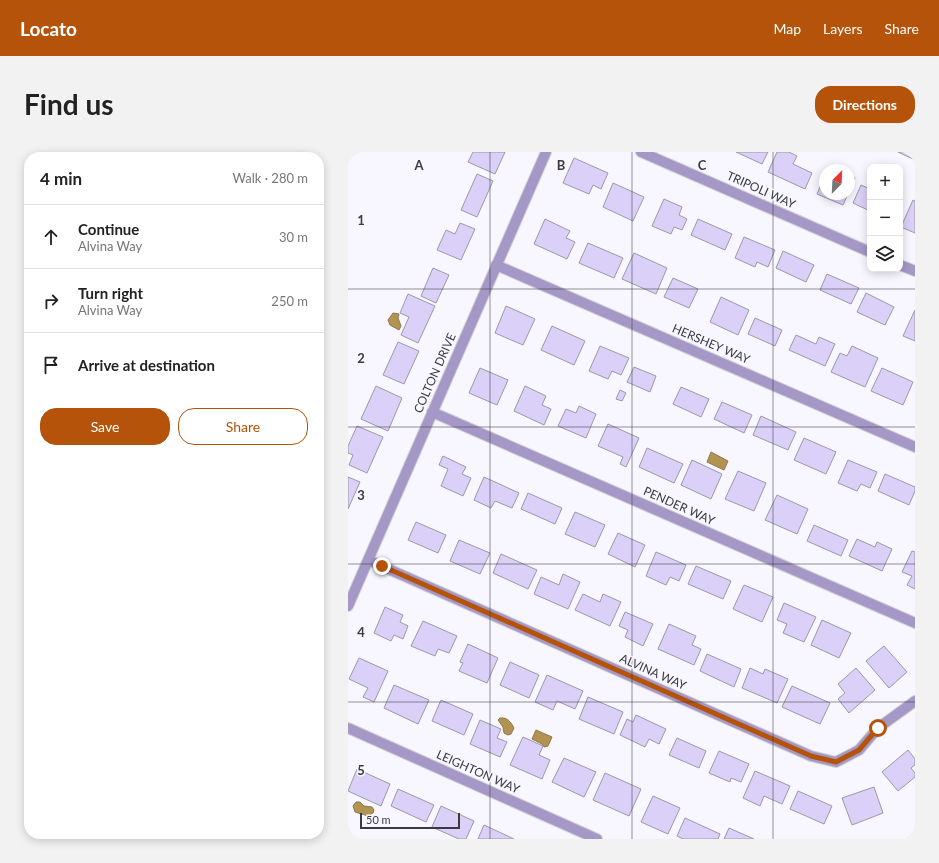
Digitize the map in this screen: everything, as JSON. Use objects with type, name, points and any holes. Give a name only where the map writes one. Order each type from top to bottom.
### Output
[{"type":"street","name":"COLTON DRIVE","points":[[348,606],[546,152]]},
{"type":"street","name":"TRIPOLI WAY","points":[[641,152],[867,251]]},
{"type":"street","name":"HERSHEY WAY","points":[[496,265],[915,447]]},
{"type":"street","points":[[903,266],[915,271]]},
{"type":"street","name":"PENDER WAY","points":[[432,412],[915,623]]},
{"type":"street","name":"ALVINA WAY","points":[[368,560],[817,758],[836,762],[859,750],[878,728],[915,701]]},
{"type":"street","name":"LEIGHTON WAY","points":[[348,728],[597,839]]},
{"type":"shaded area","points":[[393,313],[399,314],[398,318],[401,326],[399,330],[390,325],[388,320]]},
{"type":"shaded area","points":[[711,452],[728,461],[724,470],[707,462]]},
{"type":"shaded area","points":[[500,718],[507,719],[512,724],[514,728],[511,734],[508,735],[504,733],[503,727],[498,720]]},
{"type":"shaded area","points":[[536,730],[552,737],[548,746],[544,747],[542,744],[532,739]]},
{"type":"shaded area","points":[[356,802],[360,802],[364,806],[372,807],[374,810],[373,813],[368,816],[355,812],[353,806]]},
{"type":"building","points":[[473,152],[505,152],[495,174],[468,162]]},
{"type":"building","points":[[736,152],[768,152],[762,164]]},
{"type":"building","points":[[777,152],[789,152],[797,156],[793,164],[812,173],[805,189],[768,172]]},
{"type":"building","points":[[898,152],[915,152],[915,160]]},
{"type":"building","points":[[574,158],[608,173],[601,189],[593,185],[589,194],[563,183]]},
{"type":"building","points":[[477,174],[493,181],[477,217],[461,210]]},
{"type":"building","points":[[613,183],[644,197],[633,221],[603,207]]},
{"type":"building","points":[[861,185],[867,188],[867,210],[853,203]]},
{"type":"building","points":[[664,199],[682,207],[679,215],[687,219],[682,230],[674,227],[671,234],[652,226]]},
{"type":"building","points":[[831,200],[845,200],[843,205]]},
{"type":"building","points":[[913,200],[915,201],[915,233],[903,228],[903,222]]},
{"type":"building","points":[[545,219],[570,231],[566,238],[575,242],[567,259],[534,244]]},
{"type":"building","points":[[698,219],[732,234],[725,250],[691,235]]},
{"type":"building","points":[[460,223],[475,229],[461,260],[437,250],[446,230],[455,234]]},
{"type":"building","points":[[744,237],[775,250],[768,267],[757,262],[755,267],[735,258]]},
{"type":"building","points":[[588,243],[623,258],[614,278],[579,263]]},
{"type":"building","points":[[783,251],[814,265],[806,282],[776,268]]},
{"type":"building","points":[[634,253],[667,268],[656,294],[622,279]]},
{"type":"building","points":[[433,268],[449,275],[436,303],[421,296]]},
{"type":"building","points":[[827,274],[859,288],[851,304],[820,290]]},
{"type":"building","points":[[673,278],[698,289],[689,308],[664,297]]},
{"type":"building","points":[[866,293],[894,307],[885,325],[857,312]]},
{"type":"building","points":[[408,294],[435,306],[418,343],[401,335],[409,317],[400,313]]},
{"type":"building","points":[[721,297],[749,310],[738,335],[710,322]]},
{"type":"building","points":[[506,306],[535,319],[523,345],[495,333]]},
{"type":"building","points":[[915,310],[915,341],[903,336]]},
{"type":"building","points":[[755,318],[782,330],[775,346],[748,334]]},
{"type":"building","points":[[552,326],[585,341],[574,365],[541,350]]},
{"type":"building","points":[[796,335],[816,344],[819,337],[835,344],[825,366],[789,350]]},
{"type":"building","points":[[398,342],[419,351],[404,384],[383,375]]},
{"type":"building","points":[[600,346],[629,358],[621,375],[612,371],[608,379],[589,371]]},
{"type":"building","points":[[852,346],[878,358],[865,387],[831,372],[840,353],[847,356]]},
{"type":"building","points":[[634,367],[656,376],[650,392],[627,382]]},
{"type":"building","points":[[480,368],[508,380],[497,405],[469,393]]},
{"type":"building","points":[[882,368],[913,382],[903,405],[871,391]]},
{"type":"building","points":[[376,386],[402,398],[388,431],[361,419]]},
{"type":"building","points":[[525,386],[546,396],[542,405],[551,409],[544,425],[514,411]]},
{"type":"building","points":[[681,387],[709,399],[701,417],[673,404]]},
{"type":"building","points":[[620,390],[626,393],[622,401],[616,399]]},
{"type":"building","points":[[722,402],[752,415],[744,433],[714,419]]},
{"type":"building","points":[[579,406],[596,414],[586,438],[558,426],[566,409],[576,413]]},
{"type":"building","points":[[761,416],[796,432],[788,450],[753,435]]},
{"type":"building","points":[[608,424],[639,438],[626,467],[620,464],[623,457],[598,446]]},
{"type":"building","points":[[357,426],[383,437],[367,473],[349,465],[353,455],[348,453],[348,446]]},
{"type":"building","points":[[804,438],[836,452],[826,474],[794,460]]},
{"type":"building","points":[[647,448],[683,464],[674,483],[639,467]]},
{"type":"building","points":[[443,456],[466,467],[462,474],[471,478],[463,496],[441,486],[448,469],[439,465]]},
{"type":"building","points":[[692,460],[722,474],[711,499],[681,485]]},
{"type":"building","points":[[848,460],[877,472],[870,488],[861,484],[857,491],[838,483]]},
{"type":"building","points":[[738,471],[766,483],[754,511],[725,499]]},
{"type":"building","points":[[885,474],[915,487],[915,491],[909,505],[878,491]]},
{"type":"building","points":[[348,477],[360,482],[348,509]]},
{"type":"building","points":[[484,477],[519,493],[512,508],[495,501],[491,508],[474,500]]},
{"type":"building","points":[[528,493],[562,508],[555,524],[521,509]]},
{"type":"building","points":[[777,495],[808,509],[797,534],[765,520]]},
{"type":"building","points":[[575,512],[605,525],[595,547],[565,534]]},
{"type":"building","points":[[416,522],[446,535],[438,553],[408,540]]},
{"type":"building","points":[[814,525],[848,540],[841,556],[807,541]]},
{"type":"building","points":[[618,533],[645,545],[635,567],[608,554]]},
{"type":"building","points":[[857,539],[875,547],[877,542],[892,549],[882,571],[849,556]]},
{"type":"building","points":[[459,540],[490,553],[480,574],[450,561]]},
{"type":"building","points":[[912,551],[915,552],[915,589],[907,585],[912,576],[902,572]]},
{"type":"building","points":[[656,552],[686,565],[679,581],[670,577],[666,585],[646,576]]},
{"type":"building","points":[[501,554],[537,570],[528,589],[493,573]]},
{"type":"building","points":[[696,566],[731,581],[723,599],[688,584]]},
{"type":"building","points":[[563,574],[580,582],[568,609],[534,594],[541,577],[559,585]]},
{"type":"building","points":[[744,585],[773,597],[762,622],[733,609]]},
{"type":"building","points":[[583,594],[600,602],[603,594],[621,602],[610,626],[575,610]]},
{"type":"building","points":[[784,603],[816,617],[804,642],[783,633],[787,624],[777,620]]},
{"type":"building","points":[[385,607],[403,615],[400,622],[408,626],[403,639],[394,635],[391,641],[374,633]]},
{"type":"building","points":[[625,612],[653,624],[643,646],[625,637],[628,630],[619,626]]},
{"type":"building","points":[[822,620],[851,633],[839,658],[811,645]]},
{"type":"building","points":[[423,621],[457,636],[449,653],[438,649],[435,656],[411,646]]},
{"type":"building","points":[[669,624],[696,636],[692,645],[701,649],[694,665],[658,649]]},
{"type":"building","points":[[468,644],[498,658],[487,683],[459,671],[463,663],[460,662]]},
{"type":"building","points":[[884,646],[907,672],[889,688],[866,661]]},
{"type":"building","points":[[707,654],[741,669],[734,687],[700,671]]},
{"type":"building","points":[[359,658],[388,671],[374,702],[363,697],[368,688],[349,679]]},
{"type":"building","points":[[510,662],[539,675],[529,698],[500,685]]},
{"type":"building","points":[[750,668],[763,674],[765,669],[788,679],[777,703],[742,688]]},
{"type":"building","points":[[856,668],[875,690],[849,713],[838,699],[845,693],[838,684]]},
{"type":"building","points":[[547,675],[583,691],[575,709],[557,701],[553,710],[535,702]]},
{"type":"building","points":[[394,685],[429,700],[418,724],[384,708]]},
{"type":"building","points":[[792,686],[830,703],[820,724],[782,707]]},
{"type":"building","points":[[588,697],[623,712],[614,734],[579,719]]},
{"type":"building","points":[[441,700],[473,714],[464,735],[432,721]]},
{"type":"building","points":[[636,715],[666,729],[659,744],[649,739],[645,747],[620,735],[627,719],[633,722]]},
{"type":"building","points":[[480,720],[501,729],[497,738],[507,742],[500,757],[470,744]]},
{"type":"building","points":[[523,737],[543,746],[539,755],[550,760],[542,779],[510,765]]},
{"type":"building","points":[[677,738],[706,751],[699,768],[669,755]]},
{"type":"building","points":[[908,750],[915,759],[915,765],[911,768],[915,773],[915,777],[898,791],[882,772]]},
{"type":"building","points":[[719,751],[749,764],[741,782],[731,778],[730,782],[709,773]]},
{"type":"building","points":[[564,758],[596,772],[584,797],[552,782]]},
{"type":"building","points":[[357,769],[390,784],[381,806],[348,791]]},
{"type":"building","points":[[755,771],[790,786],[782,804],[764,796],[760,806],[743,798]]},
{"type":"building","points":[[605,773],[641,789],[629,816],[593,800]]},
{"type":"building","points":[[874,787],[883,813],[852,825],[842,798]]},
{"type":"building","points":[[398,789],[434,805],[426,822],[391,806]]},
{"type":"building","points":[[798,791],[832,806],[824,824],[790,809]]},
{"type":"building","points":[[653,796],[680,808],[668,834],[641,822]]},
{"type":"building","points":[[441,806],[474,821],[466,839],[459,839],[432,827]]},
{"type":"building","points":[[685,818],[720,834],[718,839],[683,839],[677,836]]},
{"type":"building","points":[[484,825],[514,839],[478,839]]},
{"type":"building","points":[[729,828],[754,839],[724,839]]},
{"type":"route","points":[[382,566],[811,756],[836,762],[859,750],[878,728]]}]
